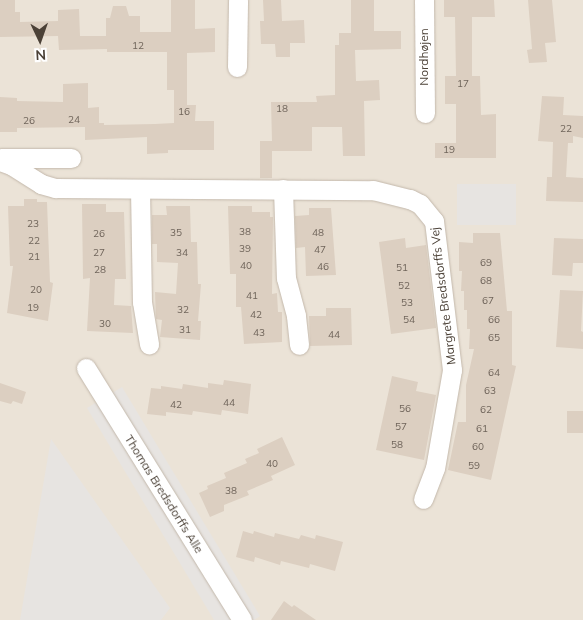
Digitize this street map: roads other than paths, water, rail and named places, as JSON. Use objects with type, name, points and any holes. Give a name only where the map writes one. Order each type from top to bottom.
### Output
[{"type":"street","points":[[236,67],[238,0]]},
{"type":"street","name":"Nordhøjen","points":[[424,0],[425,113]]},
{"type":"street","points":[[0,160],[71,158]]},
{"type":"street","name":"Margrete Bredsdorffs Vej","points":[[0,160],[41,184],[55,188],[374,190],[410,199],[420,204],[434,221],[452,370],[435,468],[423,499]]},
{"type":"street","points":[[140,189],[142,302],[149,344]]},
{"type":"street","points":[[283,189],[286,278],[296,316],[299,345]]},
{"type":"street","name":"Thomas Bredsdorffs Alle","points":[[86,368],[242,620]]}]
